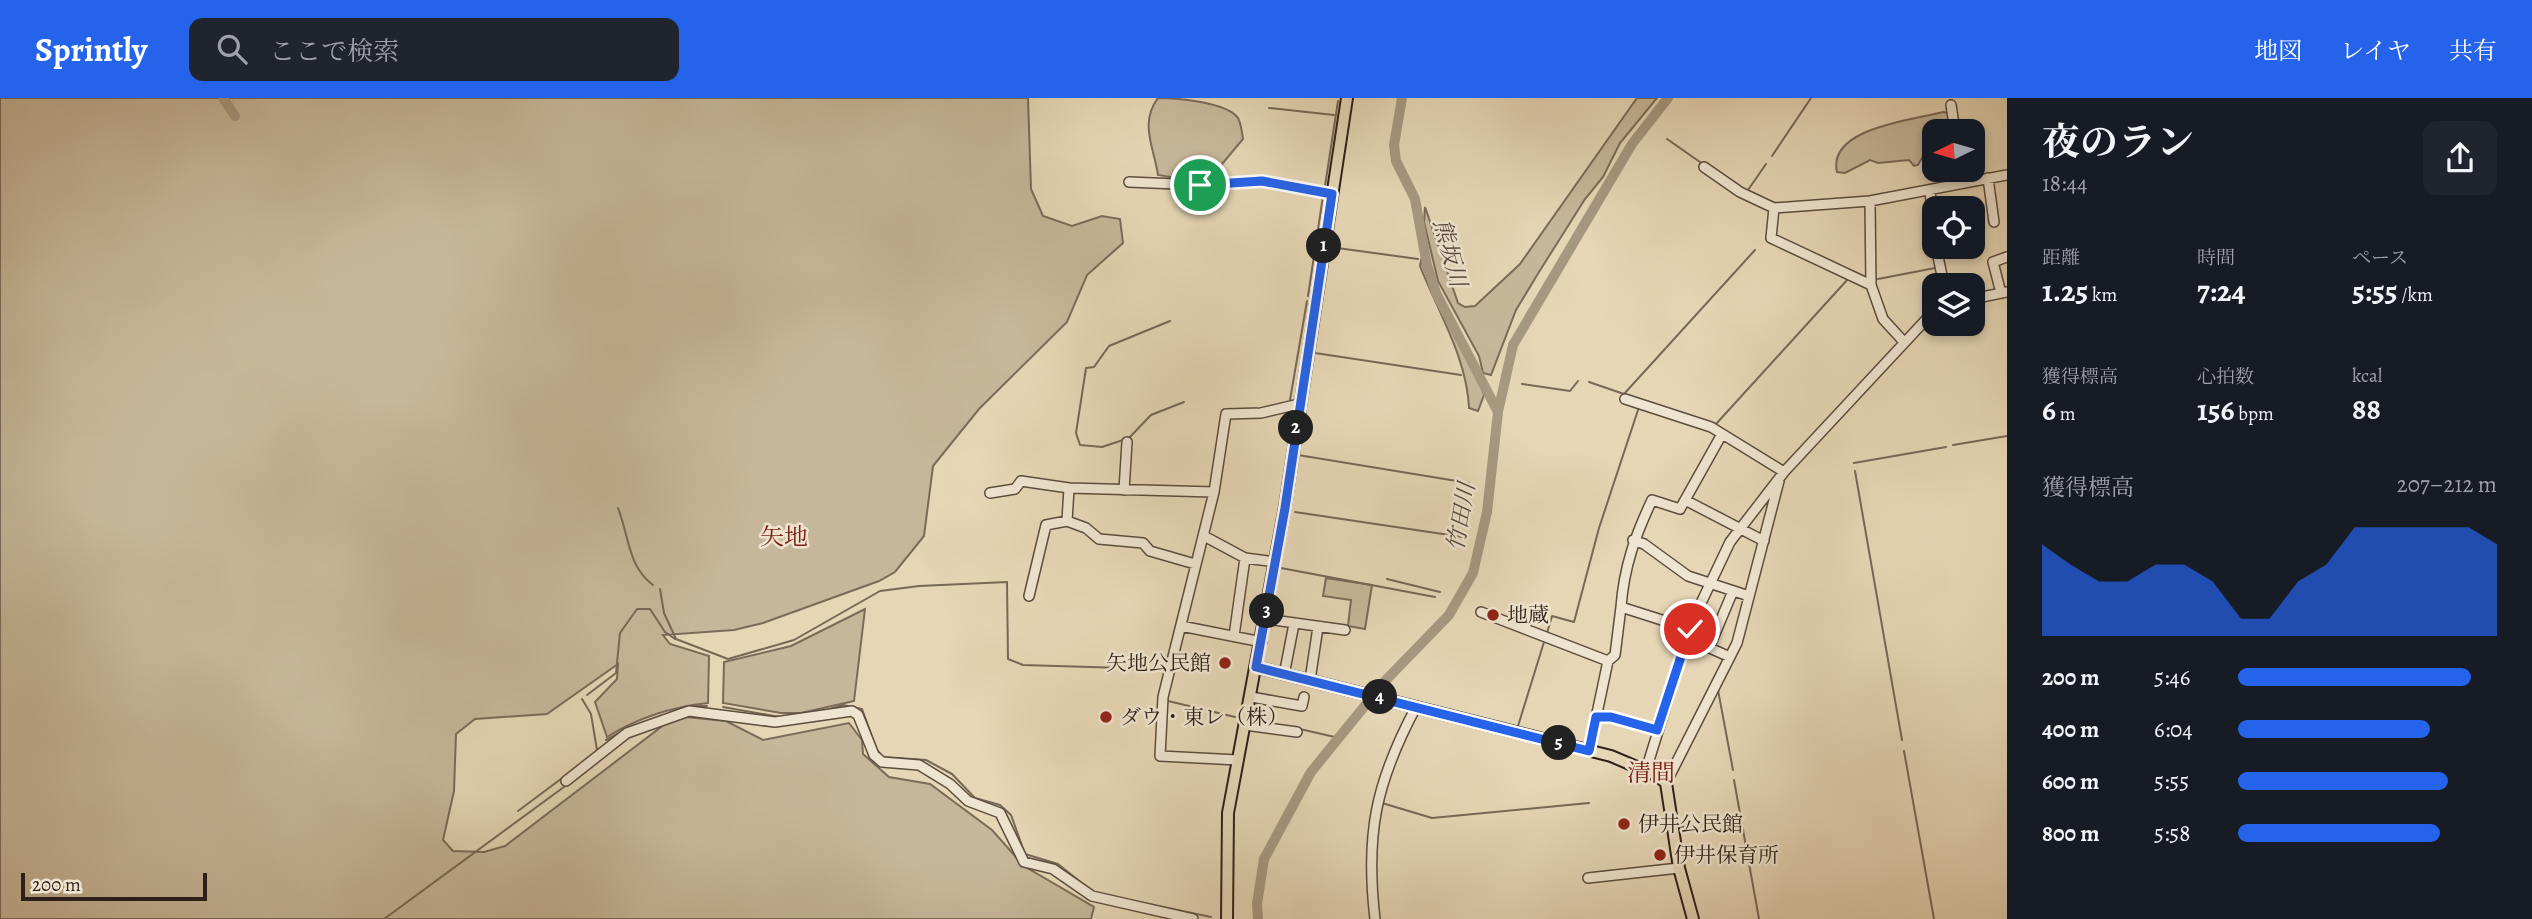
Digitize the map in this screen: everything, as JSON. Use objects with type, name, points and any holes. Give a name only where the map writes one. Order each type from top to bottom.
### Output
[{"type":"main road","points":[[1227,919],[1228,813],[1276,562],[1347,98]]},
{"type":"main road","points":[[1256,667],[1589,751],[1646,770],[1665,783],[1679,868],[1693,919]]},
{"type":"street","points":[[1951,104],[1953,119]]},
{"type":"street","points":[[1704,167],[1740,192],[1773,208],[1870,201],[1930,192],[1964,182]]},
{"type":"street","points":[[1985,178],[2007,175]]},
{"type":"street","points":[[1988,178],[1994,222]]},
{"type":"street","points":[[1129,182],[1200,185],[1262,181],[1332,194]]},
{"type":"street","points":[[1930,192],[1930,196]]},
{"type":"street","points":[[1870,201],[1871,285],[1883,319],[1904,342]]},
{"type":"street","points":[[1773,208],[1771,238],[1871,285]]},
{"type":"street","points":[[1985,296],[2004,292],[1993,262],[2007,257]]},
{"type":"street","points":[[1646,770],[1688,633],[1709,583],[1738,530],[1782,476],[1922,323]]},
{"type":"street","points":[[1625,398],[1711,426],[1782,476]]},
{"type":"street","points":[[1238,760],[1160,756],[1163,697],[1214,492],[1226,414],[1261,413],[1299,404]]},
{"type":"street","points":[[1589,751],[1608,661],[1615,655],[1623,578],[1633,540],[1652,500],[1679,509],[1722,433]]},
{"type":"street","points":[[1124,490],[1127,442]]},
{"type":"street","points":[[1665,783],[1737,643],[1782,476]]},
{"type":"street","points":[[990,493],[1015,488],[1021,481],[1069,488],[1214,492]]},
{"type":"street","points":[[1068,521],[1069,488]]},
{"type":"street","points":[[1685,500],[1738,530],[1764,541]]},
{"type":"street","points":[[1029,596],[1046,524],[1068,521],[1086,528],[1099,538],[1143,543],[1150,551],[1195,564]]},
{"type":"street","points":[[1203,536],[1245,558],[1276,562]]},
{"type":"street","points":[[1633,540],[1644,544],[1688,576],[1749,596]]},
{"type":"street","points":[[1234,636],[1245,558]]},
{"type":"street","points":[[1709,648],[1733,591]]},
{"type":"street","points":[[1621,607],[1688,633],[1709,648],[1730,657]]},
{"type":"street","points":[[1481,612],[1608,661]]},
{"type":"street","points":[[1266,619],[1345,631]]},
{"type":"street","points":[[1284,674],[1294,624]]},
{"type":"street","points":[[1181,626],[1262,642]]},
{"type":"street","points":[[1310,680],[1318,627]]},
{"type":"street","points":[[1251,697],[1302,706],[1304,697]]},
{"type":"street","points":[[1375,919],[1372,862],[1377,798],[1411,705]]},
{"type":"street","points":[[566,781],[627,733],[689,712],[775,722],[810,718],[840,710],[852,711],[858,715],[874,755],[882,762],[919,765],[950,784],[968,801],[1000,813],[1024,862],[1054,869],[1092,896],[1193,919]]},
{"type":"street","points":[[1596,717],[1611,717],[1657,730]]},
{"type":"street","points":[[1245,725],[1297,732]]},
{"type":"street","points":[[1588,878],[1679,868]]},
{"type":"shaded area","points":[[0,98],[1028,98],[1031,189],[1043,216],[1072,226],[1102,216],[1120,219],[1123,243],[1087,275],[1067,322],[979,409],[933,466],[924,536],[895,572],[879,581],[763,623],[734,630],[663,635],[670,644],[709,656],[708,703],[656,714],[607,737],[595,702],[617,679],[618,664],[547,714],[475,719],[456,734],[454,791],[443,840],[453,851],[484,852],[505,846],[665,724],[686,717],[726,721],[763,740],[849,723],[862,740],[863,754],[889,777],[930,784],[992,830],[1024,866],[1094,907],[1091,919],[0,919]]},
{"type":"shaded area","points":[[1158,98],[1213,105],[1238,118],[1243,139],[1222,164],[1217,178],[1182,179],[1158,175],[1149,136],[1149,117]]},
{"type":"shaded area","points":[[1637,98],[1657,98],[1620,143],[1603,177],[1585,199],[1516,310],[1491,375],[1483,373],[1479,356],[1438,281],[1424,222],[1425,207],[1458,303],[1465,307],[1475,306],[1520,264]]},
{"type":"shaded area","points":[[1943,112],[1949,113],[1950,119],[1922,119],[1922,158],[1918,165],[1914,166],[1909,160],[1878,163],[1870,160],[1845,173],[1837,172],[1837,157],[1845,145],[1858,136],[1894,123]]},
{"type":"shaded area","points":[[1421,261],[1440,306],[1482,389],[1484,395],[1478,411],[1469,408],[1463,371],[1420,266]]},
{"type":"shaded area","points":[[1326,578],[1372,585],[1365,629],[1348,626],[1351,600],[1323,596]]},
{"type":"shaded area","points":[[865,609],[854,701],[801,713],[781,713],[723,703],[724,662],[791,646]]},
{"type":"waterway","points":[[223,98],[235,116]]},
{"type":"waterway","name":"熊坂川","points":[[1402,98],[1394,145],[1396,161],[1415,199],[1427,265],[1436,293],[1498,412]]},
{"type":"waterway","name":"竹田川","points":[[1258,919],[1257,904],[1264,859],[1311,772],[1385,681],[1449,615],[1473,573],[1487,512],[1498,412],[1513,345],[1632,144],[1668,98]]},
{"type":"waterway","points":[[1772,156],[1811,98]]},
{"type":"waterway","points":[[1325,186],[1338,101]]},
{"type":"waterway","points":[[1269,108],[1334,115]]},
{"type":"waterway","points":[[1667,139],[1700,162]]},
{"type":"waterway","points":[[1748,190],[1766,164]]},
{"type":"waterway","points":[[1729,179],[1740,186]]},
{"type":"waterway","points":[[1308,296],[1323,196]]},
{"type":"waterway","points":[[1330,247],[1418,259]]},
{"type":"waterway","points":[[1589,382],[1624,394],[1755,250]]},
{"type":"waterway","points":[[1878,279],[1935,268]]},
{"type":"waterway","points":[[1712,423],[1716,424],[1848,279]]},
{"type":"waterway","points":[[1290,400],[1307,301]]},
{"type":"waterway","points":[[1123,440],[1102,447],[1080,445],[1076,433],[1086,368],[1094,367],[1109,346],[1170,321]]},
{"type":"waterway","points":[[1315,353],[1461,375]]},
{"type":"waterway","points":[[1522,384],[1570,391],[1578,381]]},
{"type":"waterway","points":[[1624,394],[1703,420]]},
{"type":"waterway","points":[[1128,439],[1151,415],[1184,402]]},
{"type":"waterway","points":[[1547,633],[1552,616],[1574,622],[1599,528],[1639,407]]},
{"type":"waterway","points":[[1953,445],[2007,436]]},
{"type":"waterway","points":[[1854,463],[1946,447]]},
{"type":"waterway","points":[[1298,455],[1469,483]]},
{"type":"waterway","points":[[1855,471],[1902,740]]},
{"type":"waterway","points":[[618,508],[634,560],[645,578],[653,585]]},
{"type":"waterway","points":[[1295,512],[1463,537]]},
{"type":"waterway","points":[[1281,568],[1435,597]]},
{"type":"waterway","points":[[1387,579],[1440,592]]},
{"type":"waterway","points":[[660,589],[664,613],[676,639],[728,659],[794,640],[880,591],[919,586],[1007,582],[1008,659],[1023,665],[1158,669]]},
{"type":"waterway","points":[[587,695],[616,673],[620,633],[637,609],[650,609],[665,632],[675,639]]},
{"type":"waterway","points":[[1518,726],[1544,642]]},
{"type":"waterway","points":[[1733,770],[1718,690],[1741,645]]},
{"type":"waterway","points":[[582,699],[591,714],[597,750]]},
{"type":"waterway","points":[[1168,701],[1235,717]]},
{"type":"waterway","points":[[820,712],[843,705],[862,709],[877,750],[883,757],[926,760],[952,774],[975,798],[1000,805],[1011,815],[1025,854],[1058,864],[1088,888]]},
{"type":"waterway","points":[[659,717],[688,706],[707,706]]},
{"type":"waterway","points":[[723,707],[780,717]]},
{"type":"waterway","points":[[1251,721],[1260,723]]},
{"type":"waterway","points":[[1300,729],[1339,738]]},
{"type":"waterway","points":[[606,740],[621,732]]},
{"type":"waterway","points":[[1904,751],[1934,919]]},
{"type":"waterway","points":[[518,811],[585,761]]},
{"type":"waterway","points":[[1734,780],[1759,919]]},
{"type":"waterway","points":[[384,919],[568,784]]},
{"type":"waterway","points":[[1382,803],[1432,818],[1589,803]]},
{"type":"waterway","points":[[1678,828],[1741,817]]},
{"type":"waterway","points":[[1130,900],[1211,917]]},
{"type":"place","name":"地蔵","points":[[1493,615]]},
{"type":"place","name":"矢地公民館","points":[[1225,663]]},
{"type":"place","name":"ダウ・東レ（株）","points":[[1106,717]]},
{"type":"place","name":"伊井公民館","points":[[1624,824]]},
{"type":"place","name":"伊井保育所","points":[[1660,855]]},
{"type":"district","name":"矢地","points":[[784,537]]},
{"type":"district","name":"清間","points":[[1651,773]]},
{"type":"route","points":[[1200,185],[1262,181],[1332,194],[1285,508],[1256,667],[1589,751],[1596,717],[1611,717],[1657,730],[1690,629]]}]
